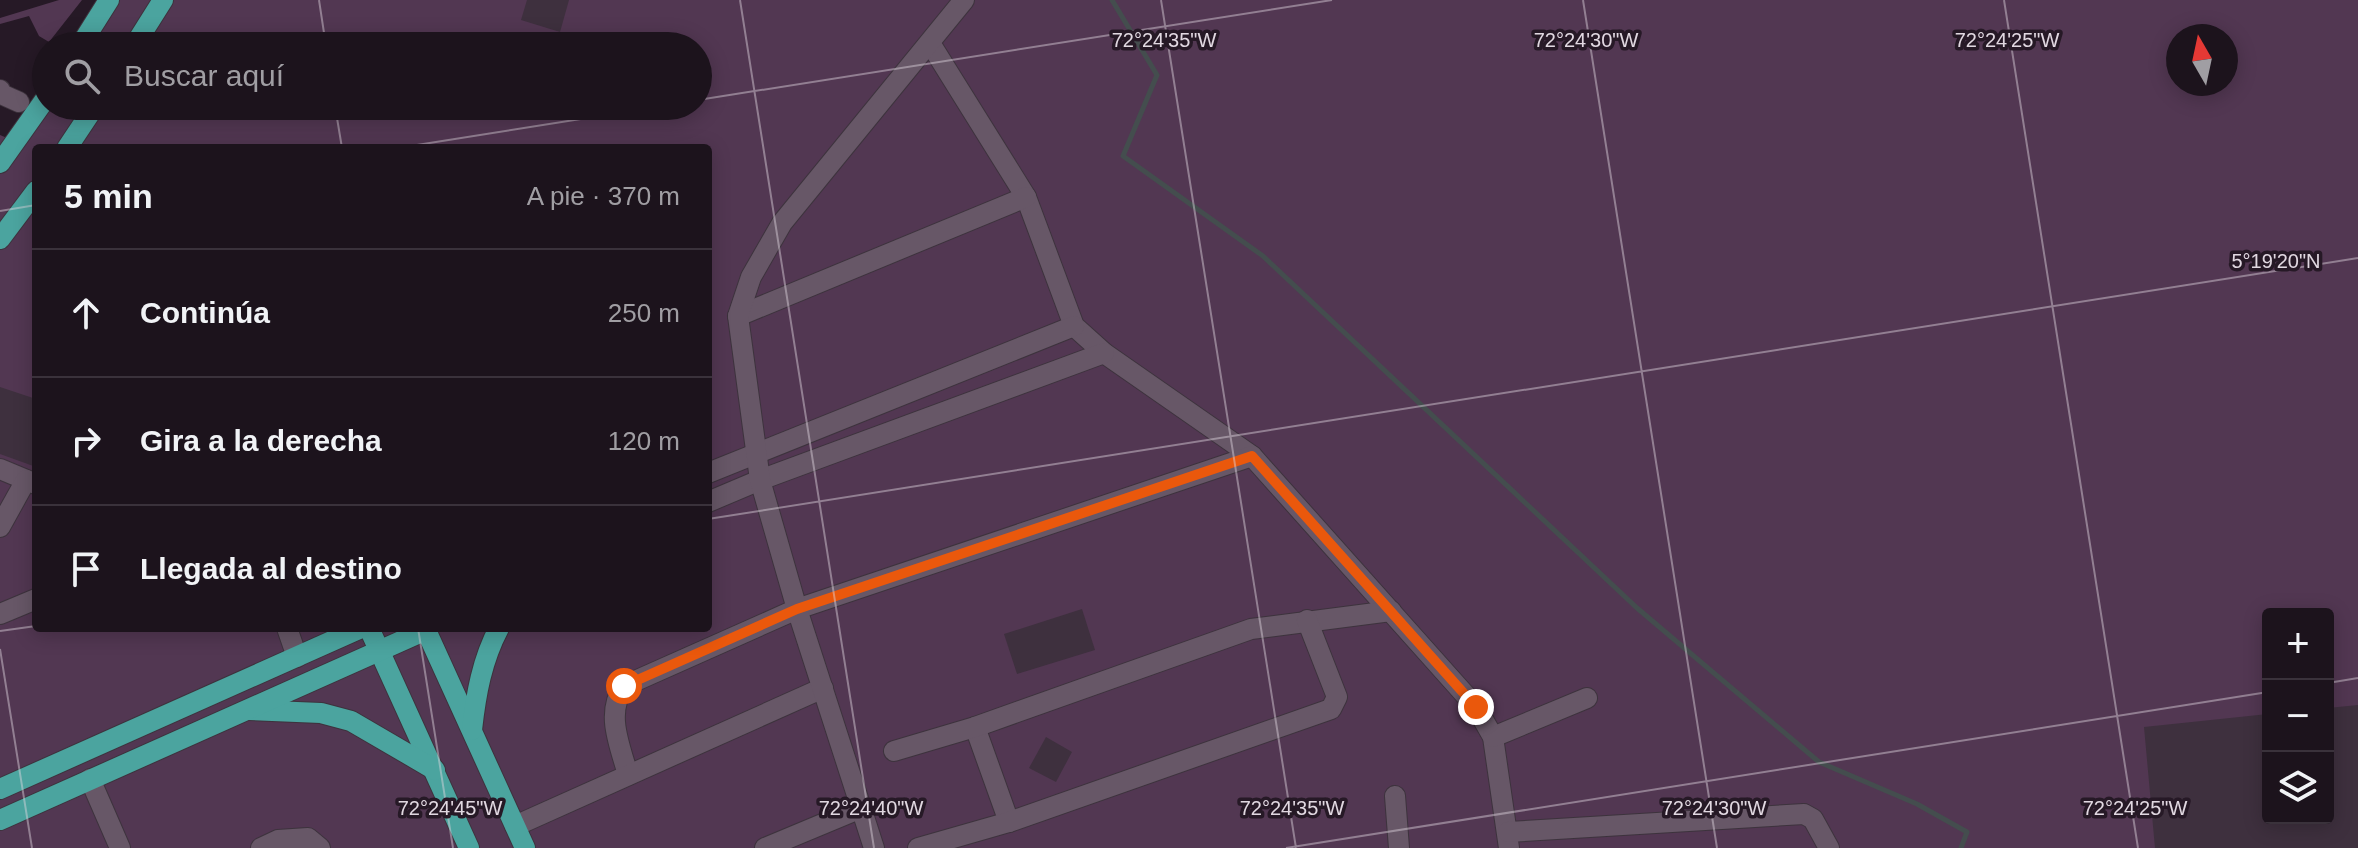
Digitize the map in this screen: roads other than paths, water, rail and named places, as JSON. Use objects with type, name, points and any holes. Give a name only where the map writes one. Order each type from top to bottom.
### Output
[{"type":"main road","points":[[89,32],[109,0]]},
{"type":"main road","points":[[143,32],[163,0]]},
{"type":"main road","points":[[0,163],[32,118]]},
{"type":"main road","points":[[70,144],[86,120]]},
{"type":"main road","points":[[0,239],[32,196]]},
{"type":"main road","points":[[0,789],[352,632]]},
{"type":"main road","points":[[371,632],[469,848]]},
{"type":"main road","points":[[0,820],[421,632]]},
{"type":"main road","points":[[428,632],[525,848]]},
{"type":"main road","points":[[472,730],[476,693],[489,647],[497,632]]},
{"type":"main road","points":[[243,710],[321,713],[351,721],[435,770]]},
{"type":"street","points":[[874,848],[797,609],[760,480],[738,316],[751,277],[782,223],[964,0]]},
{"type":"street","points":[[930,43],[1026,197],[1074,326],[1104,353],[1252,456],[1476,707],[1493,737],[1508,840],[1804,814],[1813,819],[1829,848]]},
{"type":"street","points":[[0,90],[1,94],[19,102]]},
{"type":"street","points":[[738,316],[1026,197]]},
{"type":"street","points":[[712,471],[1074,326]]},
{"type":"street","points":[[712,500],[1104,353]]},
{"type":"street","points":[[628,775],[615,722],[615,700],[624,686],[797,609],[1252,456]]},
{"type":"street","points":[[0,469],[31,482],[0,527]]},
{"type":"street","points":[[0,614],[32,601]]},
{"type":"street","points":[[894,751],[975,727],[1251,629],[1391,611]]},
{"type":"street","points":[[918,848],[1009,822],[1331,709],[1337,697],[1307,620]]},
{"type":"street","points":[[288,632],[297,657]]},
{"type":"street","points":[[515,826],[823,688]]},
{"type":"street","points":[[1493,737],[1587,698]]},
{"type":"street","points":[[975,727],[1009,822]]},
{"type":"street","points":[[90,779],[120,848]]},
{"type":"street","points":[[1395,796],[1399,848]]},
{"type":"street","points":[[765,848],[861,808]]},
{"type":"street","points":[[261,848],[278,840],[308,838],[320,848]]},
{"type":"waterway","points":[[1112,0],[1157,75],[1123,156],[1263,256],[1637,608],[1819,762],[1917,804],[1967,832],[1961,848]]}]
